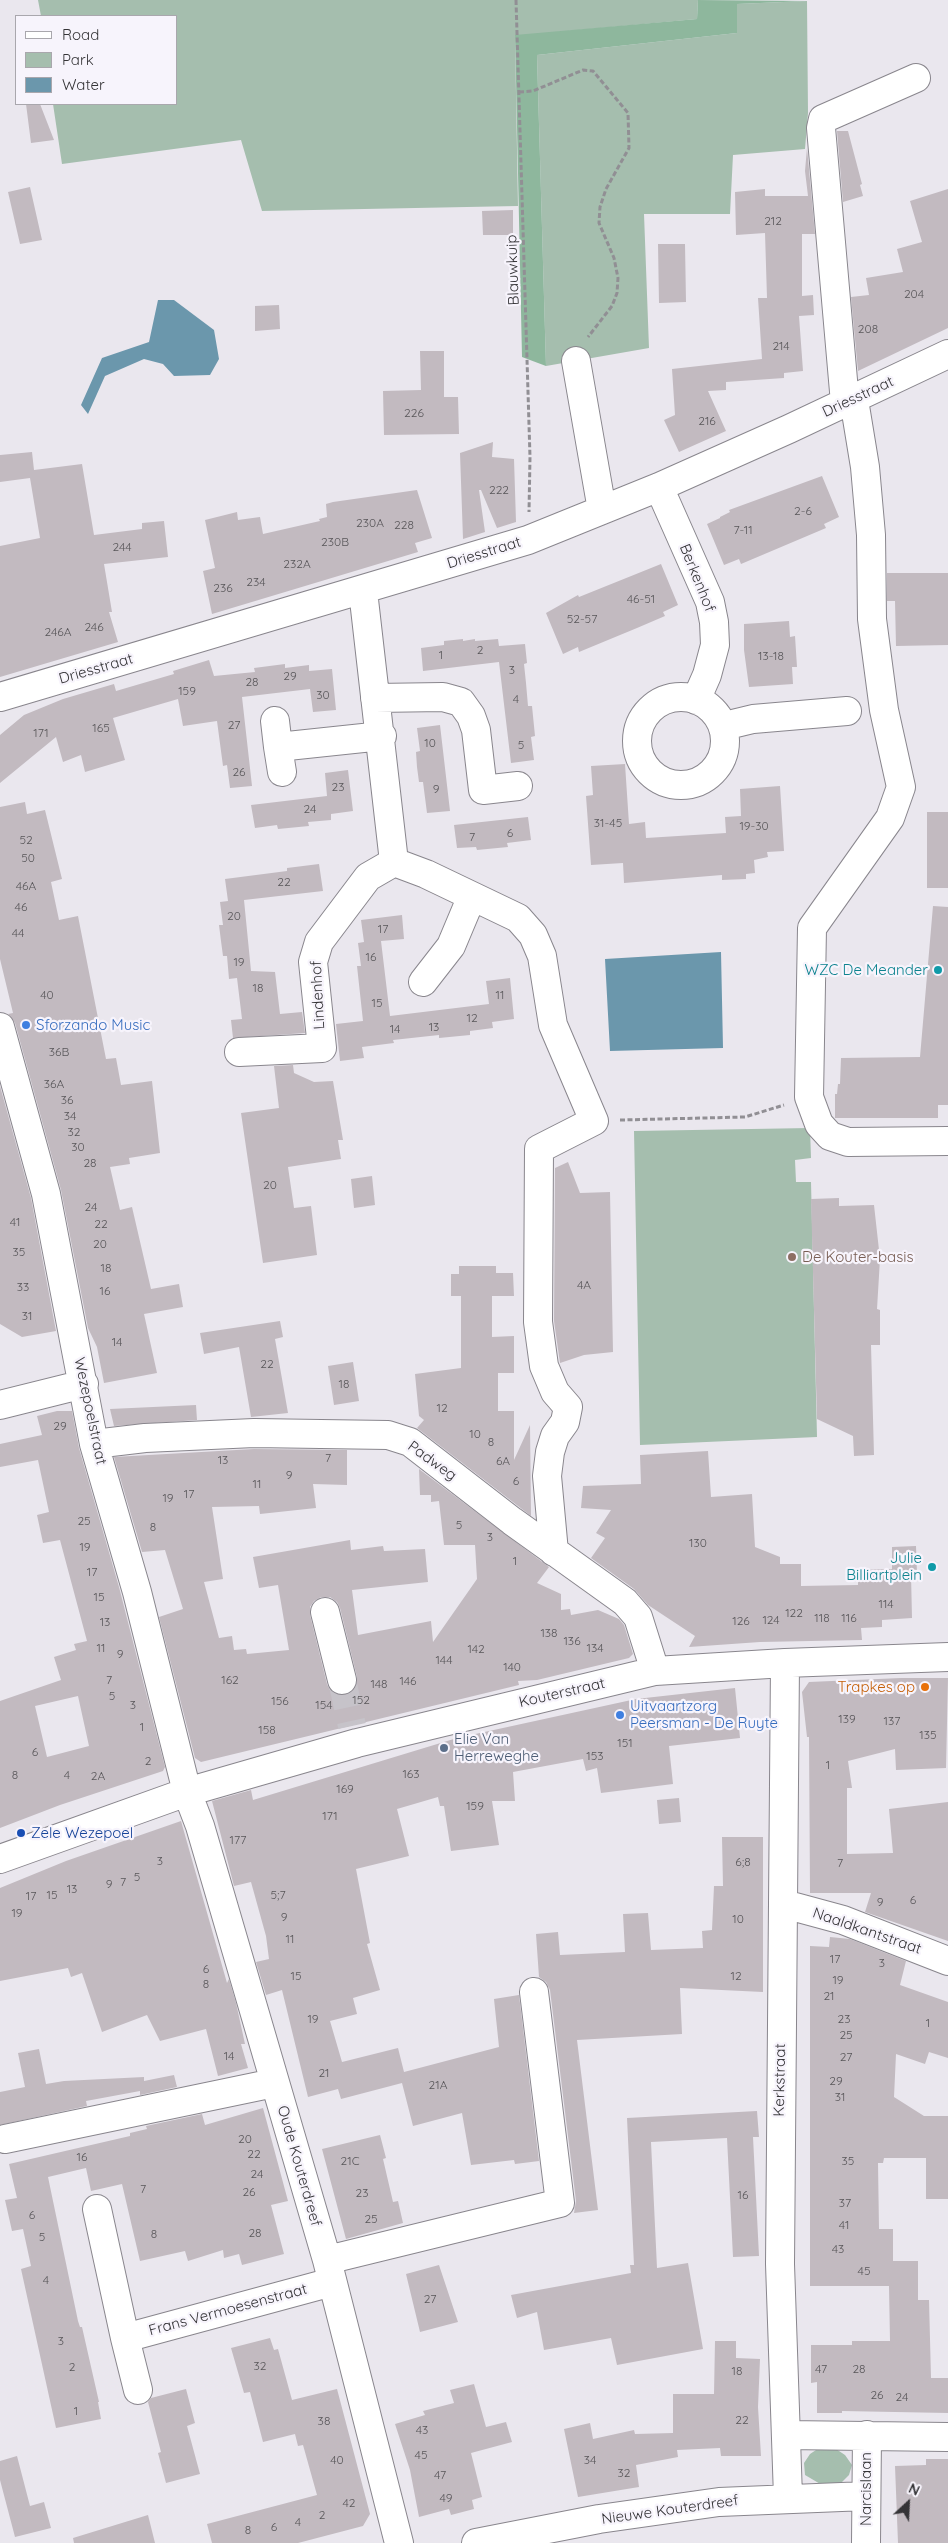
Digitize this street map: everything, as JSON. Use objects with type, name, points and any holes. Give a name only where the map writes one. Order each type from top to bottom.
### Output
[{"type":"street","points":[[916,78],[823,118],[821,128],[850,402],[865,466],[871,535],[872,619],[884,710],[901,787],[890,818],[812,928],[809,1097],[818,1124],[830,1136],[848,1142],[948,1141]]},
{"type":"street","name":"Driesstraat","points":[[0,697],[363,591],[528,540],[659,487],[850,402],[948,354]]},
{"type":"street","points":[[576,361],[602,510]]},
{"type":"street","name":"Berkenhof","points":[[659,487],[710,602],[714,622],[715,645],[707,675],[696,700]]},
{"type":"street","points":[[363,591],[375,698],[382,736],[394,862],[426,874],[518,918],[533,935],[542,956],[553,1025],[594,1121],[540,1149],[538,1322],[544,1366],[555,1392],[568,1407],[565,1422],[554,1436],[549,1460],[548,1476],[554,1552]]},
{"type":"street","points":[[375,698],[443,697],[461,702],[471,716],[476,730],[473,791],[518,786]]},
{"type":"street","points":[[670,697],[686,697],[696,700],[712,710],[724,726],[724,749],[719,761],[705,777],[688,784],[676,784],[654,777],[640,760],[637,735],[641,721],[649,710],[670,697]]},
{"type":"street","points":[[724,726],[753,719],[847,712]]},
{"type":"street","points":[[275,721],[280,759],[382,736]]},
{"type":"street","name":"Lindenhof","points":[[240,1052],[322,1048],[313,962],[319,942],[368,877],[394,862]]},
{"type":"street","points":[[423,982],[451,946],[472,896]]},
{"type":"street","name":"Wezepoelstraat","points":[[1,1037],[46,1194],[94,1444],[137,1592],[187,1792]]},
{"type":"street","points":[[0,1405],[84,1384]]},
{"type":"street","name":"Padweg","points":[[94,1444],[145,1438],[254,1433],[388,1435],[410,1442],[554,1552],[625,1602],[638,1617],[655,1671]]},
{"type":"street","points":[[325,1612],[342,1680]]},
{"type":"street","name":"Kouterstraat","points":[[0,1859],[354,1734],[655,1671],[786,1663],[948,1657]]},
{"type":"street","name":"Kerkstraat","points":[[786,1663],[784,1904],[779,2112],[780,2245],[788,2497]]},
{"type":"street","name":"Oude Kouterdreef","points":[[187,1792],[200,1826],[329,2271],[393,2542]]},
{"type":"street","name":"Naaldkantstraat","points":[[784,1904],[843,1920],[948,1961]]},
{"type":"street","name":"Frans Vermoesenstraat","points":[[124,2338],[329,2271],[560,2203],[534,1992]]},
{"type":"street","points":[[5,2139],[274,2082]]},
{"type":"street","points":[[97,2209],[124,2338],[138,2390]]},
{"type":"street","points":[[786,2435],[948,2437]]},
{"type":"street","name":"Narcislaan","points":[[866,2543],[867,2435]]},
{"type":"street","name":"Nieuwe Kouterdreef","points":[[476,2543],[599,2519],[719,2502],[788,2497],[866,2496]]},
{"type":"path","name":"Blauwkuip","points":[[516,0],[530,457],[528,540]]},
{"type":"path","points":[[518,92],[533,91],[583,70],[593,71],[628,113],[629,148],[606,189],[600,207],[599,223],[614,258],[618,278],[617,293],[612,306],[578,352],[576,361]]},
{"type":"path","points":[[594,1121],[745,1117],[809,1097]]},
{"type":"green space","points":[[38,0],[698,0],[697,19],[515,36],[518,206],[262,211],[241,140],[62,164],[53,105],[178,105],[178,15],[41,15]]},
{"type":"green space","points":[[698,0],[807,1],[737,4],[737,33],[537,55],[546,366],[522,357],[515,35],[697,19]]},
{"type":"green space","points":[[807,1],[808,113],[805,149],[733,155],[730,214],[644,214],[649,348],[546,366],[537,55],[737,33],[737,4]]},
{"type":"green space","points":[[810,1128],[811,1158],[795,1160],[796,1182],[811,1182],[817,1437],[640,1445],[634,1131]]},
{"type":"green space","points":[[819,2448],[836,2449],[845,2455],[852,2465],[849,2475],[841,2483],[822,2485],[805,2475],[804,2463],[810,2454]]},
{"type":"water","points":[[158,300],[174,300],[214,330],[219,359],[210,375],[174,376],[163,364],[144,359],[105,376],[88,414],[81,405],[102,358],[149,342]]},
{"type":"water","points":[[721,952],[723,1048],[610,1051],[605,959]]},
{"type":"building","points":[[26,105],[40,105],[54,140],[31,143]]},
{"type":"building","points":[[837,131],[848,131],[862,184],[860,185],[863,196],[843,202]]},
{"type":"building","points":[[807,148],[815,234],[802,234],[802,296],[813,295],[814,315],[799,316],[803,371],[784,373],[784,378],[726,382],[726,390],[708,391],[726,431],[679,452],[664,420],[675,415],[672,369],[762,359],[758,298],[767,298],[765,233],[736,235],[735,192],[765,189],[765,196],[808,196],[805,171]]},
{"type":"building","points":[[30,187],[42,240],[20,244],[8,192]]},
{"type":"building","points":[[948,189],[948,328],[858,371],[851,297],[869,295],[866,278],[903,272],[897,249],[922,242],[910,201]]},
{"type":"building","points":[[513,210],[513,235],[483,235],[482,211]]},
{"type":"building","points":[[658,244],[685,244],[686,302],[659,303]]},
{"type":"building","points":[[279,305],[280,329],[255,331],[255,306]]},
{"type":"building","points":[[420,351],[444,351],[444,397],[458,397],[459,434],[384,435],[383,391],[421,390]]},
{"type":"building","points":[[493,442],[492,457],[514,459],[516,522],[497,528],[481,490],[479,490],[485,532],[463,539],[460,453]]},
{"type":"building","points":[[32,452],[34,470],[82,464],[94,535],[142,529],[142,523],[164,521],[168,557],[104,564],[112,612],[109,612],[118,642],[0,677],[0,546],[40,538],[30,478],[0,482],[0,455]]},
{"type":"building","points":[[822,476],[839,517],[824,524],[826,528],[741,564],[739,559],[724,565],[707,524],[730,512],[729,510]]},
{"type":"building","points":[[417,490],[432,538],[415,543],[418,552],[212,614],[203,571],[215,568],[205,520],[237,512],[238,520],[260,517],[263,534],[320,521],[319,519],[327,517],[326,504],[333,502]]},
{"type":"building","points":[[661,564],[678,605],[663,612],[665,616],[637,628],[579,652],[578,647],[563,654],[546,613],[578,595],[579,597]]},
{"type":"building","points":[[887,573],[948,573],[948,645],[896,646],[895,601],[887,601]]},
{"type":"building","points":[[789,621],[790,637],[795,636],[797,667],[792,667],[793,684],[749,687],[744,650],[744,624]]},
{"type":"building","points":[[463,639],[463,641],[475,639],[475,641],[498,639],[499,646],[525,644],[527,663],[524,664],[528,706],[532,706],[535,736],[531,737],[534,760],[511,763],[499,662],[423,671],[421,648],[444,645],[444,641]]},
{"type":"building","points":[[209,660],[214,676],[255,672],[254,668],[285,664],[285,668],[309,665],[309,671],[332,669],[336,710],[313,712],[310,689],[242,697],[252,786],[230,788],[227,765],[223,766],[217,721],[183,726],[178,699],[113,718],[125,760],[85,772],[81,755],[63,762],[56,737],[0,783],[0,735],[24,715],[63,699],[114,684],[116,691],[174,674],[173,671]]},
{"type":"building","points":[[440,725],[450,811],[427,813],[423,782],[419,782],[417,767],[416,752],[420,751],[417,728]]},
{"type":"building","points":[[625,764],[629,824],[645,822],[646,838],[726,833],[725,817],[741,816],[740,789],[780,786],[784,851],[767,852],[768,857],[754,860],[755,873],[746,874],[746,879],[722,880],[722,875],[624,883],[623,863],[591,865],[586,796],[593,795],[591,766]]},
{"type":"building","points":[[348,770],[353,811],[331,814],[331,820],[308,822],[309,826],[278,829],[277,825],[255,828],[251,805],[327,796],[325,773]]},
{"type":"building","points":[[25,802],[27,814],[45,810],[62,879],[51,882],[59,920],[78,916],[106,1059],[116,1058],[121,1085],[152,1081],[160,1153],[129,1158],[130,1164],[110,1167],[120,1210],[132,1207],[151,1289],[179,1284],[183,1307],[144,1314],[157,1373],[104,1383],[97,1347],[88,1328],[61,1190],[15,1023],[8,1014],[13,1013],[0,959],[0,807]]},
{"type":"building","points":[[927,812],[948,812],[948,888],[927,888]]},
{"type":"building","points":[[528,817],[531,840],[507,843],[508,847],[477,850],[476,847],[457,848],[454,825]]},
{"type":"building","points":[[319,864],[323,891],[244,900],[251,971],[275,972],[280,1014],[302,1012],[305,1033],[233,1038],[231,1020],[242,1019],[237,978],[229,979],[227,956],[223,956],[219,925],[223,925],[220,902],[228,901],[225,879],[287,871],[287,868]]},
{"type":"building","name":"WZC De Meander","points":[[933,906],[948,907],[948,1105],[938,1105],[938,1118],[835,1118],[835,1094],[837,1094],[838,1084],[840,1084],[841,1058],[920,1057]]},
{"type":"building","points":[[402,915],[404,939],[381,941],[390,1016],[489,1004],[486,981],[510,978],[514,1019],[492,1022],[493,1028],[470,1031],[470,1035],[439,1038],[439,1035],[393,1040],[394,1043],[362,1047],[364,1058],[340,1061],[336,1024],[363,1021],[357,966],[361,966],[358,943],[364,942],[361,920]]},
{"type":"building","points":[[293,1065],[294,1073],[314,1082],[333,1081],[343,1140],[338,1140],[341,1159],[288,1167],[294,1208],[311,1206],[317,1255],[263,1263],[241,1113],[279,1108],[274,1066]]},
{"type":"building","points":[[0,1086],[31,1198],[56,1331],[22,1337],[0,1324]]},
{"type":"building","points":[[568,1162],[580,1193],[610,1192],[613,1352],[584,1355],[560,1363],[554,1321],[555,1168]]},
{"type":"building","points":[[372,1176],[375,1205],[354,1208],[351,1179]]},
{"type":"building","points":[[839,1198],[839,1206],[874,1205],[880,1259],[877,1309],[880,1310],[880,1345],[871,1345],[874,1455],[854,1456],[853,1436],[817,1419],[811,1199]]},
{"type":"building","points":[[459,1266],[496,1266],[496,1273],[513,1273],[514,1296],[492,1296],[492,1337],[514,1336],[514,1373],[498,1373],[498,1411],[514,1411],[514,1460],[530,1425],[531,1516],[417,1428],[424,1420],[419,1416],[415,1374],[461,1368],[461,1296],[451,1296],[451,1274],[459,1274]]},
{"type":"building","points":[[280,1321],[283,1337],[275,1339],[288,1413],[251,1417],[239,1347],[204,1354],[200,1333]]},
{"type":"building","points":[[353,1362],[359,1401],[334,1405],[328,1366]]},
{"type":"building","points":[[196,1405],[197,1420],[114,1426],[110,1409]]},
{"type":"building","points":[[57,1411],[72,1411],[79,1448],[119,1587],[165,1767],[163,1771],[60,1805],[0,1828],[0,1701],[61,1680],[54,1657],[76,1650],[74,1644],[87,1641],[60,1540],[43,1543],[37,1515],[49,1512],[38,1460],[0,1467],[0,1444],[42,1435],[37,1416]],"holes":[[[78,1696],[89,1746],[47,1757],[35,1706]]]},
{"type":"building","points":[[254,1449],[347,1450],[347,1485],[313,1484],[316,1508],[260,1514],[259,1506],[212,1507],[223,1579],[204,1582],[219,1638],[232,1636],[234,1650],[246,1649],[247,1654],[289,1650],[278,1585],[259,1588],[253,1557],[350,1540],[351,1550],[383,1546],[384,1551],[425,1549],[428,1582],[352,1590],[358,1635],[431,1621],[433,1642],[477,1579],[475,1545],[444,1545],[439,1501],[431,1502],[431,1495],[420,1495],[419,1469],[549,1567],[537,1583],[561,1594],[561,1610],[570,1609],[571,1615],[598,1610],[619,1619],[624,1625],[633,1654],[629,1658],[537,1680],[518,1681],[519,1685],[201,1762],[195,1758],[159,1617],[183,1609],[165,1550],[142,1552],[114,1457]],"holes":[[[321,1597],[330,1597],[337,1602],[340,1608],[357,1677],[357,1685],[353,1691],[346,1695],[337,1695],[330,1690],[327,1684],[310,1615],[310,1607],[314,1601]]]},
{"type":"building","points":[[708,1451],[711,1497],[752,1494],[755,1547],[780,1557],[780,1564],[801,1564],[801,1586],[858,1585],[858,1570],[892,1569],[892,1547],[916,1546],[917,1574],[911,1574],[912,1618],[882,1620],[882,1627],[861,1628],[862,1640],[760,1642],[689,1647],[695,1636],[648,1605],[634,1589],[591,1558],[605,1538],[596,1533],[611,1510],[581,1508],[583,1486],[641,1484],[640,1455]]},
{"type":"building","points":[[948,1678],[946,1768],[896,1770],[895,1749],[848,1761],[852,1788],[847,1788],[847,1854],[893,1853],[889,1809],[948,1802],[948,1941],[865,1912],[871,1893],[810,1893],[809,1737],[807,1737],[802,1692],[809,1682]]},
{"type":"building","points":[[735,1688],[740,1738],[669,1746],[673,1784],[601,1793],[597,1768],[586,1771],[583,1759],[513,1772],[515,1801],[492,1801],[499,1845],[451,1851],[444,1806],[440,1806],[438,1797],[397,1809],[409,1856],[356,1869],[370,1943],[367,1944],[380,1990],[353,1998],[357,2014],[330,2021],[342,2062],[398,2048],[404,2072],[499,2047],[494,1999],[519,1995],[539,2161],[515,2164],[514,2160],[471,2165],[462,2113],[413,2126],[402,2083],[341,2099],[338,2089],[308,2097],[282,1990],[266,1995],[256,1962],[269,1959],[266,1936],[251,1882],[234,1886],[212,1801],[251,1790],[253,1800],[457,1738],[636,1699]]},
{"type":"building","points":[[679,1798],[681,1822],[659,1824],[657,1800]]},
{"type":"building","points":[[181,1821],[227,1983],[229,1979],[236,2003],[245,2044],[241,2044],[248,2068],[218,2076],[206,2029],[160,2041],[147,2015],[102,2032],[82,1973],[71,1977],[68,1968],[0,1981],[0,1888],[66,1861]]},
{"type":"building","points":[[722,1837],[763,1837],[763,1992],[680,1988],[682,2034],[577,2040],[598,2210],[574,2213],[576,2201],[550,1990],[546,1982],[539,1977],[536,1934],[558,1932],[560,1955],[625,1952],[623,1914],[648,1913],[651,1950],[703,1948],[702,1931],[712,1930],[714,1886],[723,1886]]},
{"type":"building","points":[[830,1937],[850,1939],[906,1961],[900,1985],[948,2002],[948,2058],[929,2052],[925,2064],[896,2054],[894,2097],[924,2116],[948,2116],[948,2199],[926,2199],[926,2158],[884,2158],[883,2163],[878,2163],[879,2229],[893,2229],[893,2261],[918,2261],[918,2300],[929,2300],[931,2378],[948,2378],[948,2413],[842,2411],[842,2413],[817,2413],[817,2382],[811,2383],[811,2345],[852,2345],[852,2341],[890,2341],[889,2286],[810,2286],[810,1946],[829,1947]]},
{"type":"building","points":[[39,2049],[46,2084],[64,2081],[144,2077],[144,2081],[174,2075],[177,2087],[140,2095],[140,2091],[86,2101],[87,2106],[0,2125],[0,2092],[25,2087],[18,2053]]},
{"type":"building","points":[[263,2108],[288,2201],[271,2205],[284,2254],[242,2265],[239,2254],[224,2258],[223,2250],[188,2261],[185,2251],[140,2261],[122,2184],[91,2191],[86,2168],[48,2177],[78,2321],[80,2327],[82,2327],[99,2402],[101,2419],[56,2428],[21,2269],[31,2266],[23,2229],[12,2231],[5,2200],[17,2198],[9,2164],[130,2136],[130,2133],[147,2129],[146,2126],[202,2114],[205,2125]]},
{"type":"building","points":[[757,2111],[759,2137],[753,2137],[759,2256],[733,2257],[727,2138],[651,2142],[657,2268],[688,2263],[703,2349],[617,2365],[611,2338],[544,2350],[537,2312],[517,2318],[511,2295],[631,2273],[630,2265],[634,2265],[627,2118]]},
{"type":"building","points":[[380,2135],[386,2158],[383,2159],[393,2202],[398,2201],[403,2223],[346,2239],[322,2149]]},
{"type":"building","points":[[439,2265],[458,2322],[420,2332],[406,2274]]},
{"type":"building","points":[[270,2338],[274,2350],[278,2349],[292,2400],[337,2389],[370,2514],[363,2526],[298,2543],[212,2543],[207,2524],[317,2495],[303,2445],[298,2446],[295,2434],[263,2442],[250,2392],[244,2393],[231,2348]]},
{"type":"building","points":[[715,2341],[736,2341],[736,2358],[760,2359],[758,2407],[761,2456],[721,2456],[720,2448],[677,2450],[678,2457],[636,2465],[639,2487],[578,2497],[564,2429],[590,2423],[593,2439],[634,2430],[635,2434],[673,2433],[673,2394],[714,2394]]},
{"type":"building","points":[[474,2384],[486,2427],[506,2422],[512,2442],[471,2453],[482,2497],[472,2500],[474,2509],[451,2515],[449,2509],[419,2517],[410,2470],[395,2424],[425,2415],[423,2411],[454,2403],[450,2390]]},
{"type":"building","points":[[186,2389],[195,2423],[187,2426],[200,2474],[166,2483],[158,2453],[161,2452],[148,2402],[151,2398]]},
{"type":"building","points":[[17,2456],[30,2506],[44,2502],[51,2528],[15,2537],[0,2480],[0,2461]]},
{"type":"building","points":[[926,2459],[948,2459],[948,2543],[898,2543],[895,2466],[926,2465]]},
{"type":"building","points":[[148,2515],[155,2543],[74,2543],[73,2538]]},
{"type":"tunnel","points":[[342,1680],[352,1726]]},
{"type":"place","name":"WZC De Meander","points":[[938,970]]},
{"type":"place","name":"Sforzando Music","points":[[26,1025]]},
{"type":"place","name":"De Kouter-basis","points":[[792,1257]]},
{"type":"place","name":"Julie Billiartplein","points":[[932,1567]]},
{"type":"place","name":"Trapkes op","points":[[925,1687]]},
{"type":"place","name":"Uitvaartzorg Peersman - De Ruyte","points":[[620,1715]]},
{"type":"place","name":"Elie Van Herreweghe","points":[[444,1748]]},
{"type":"place","name":"Zele Wezepoel","points":[[21,1833]]}]
